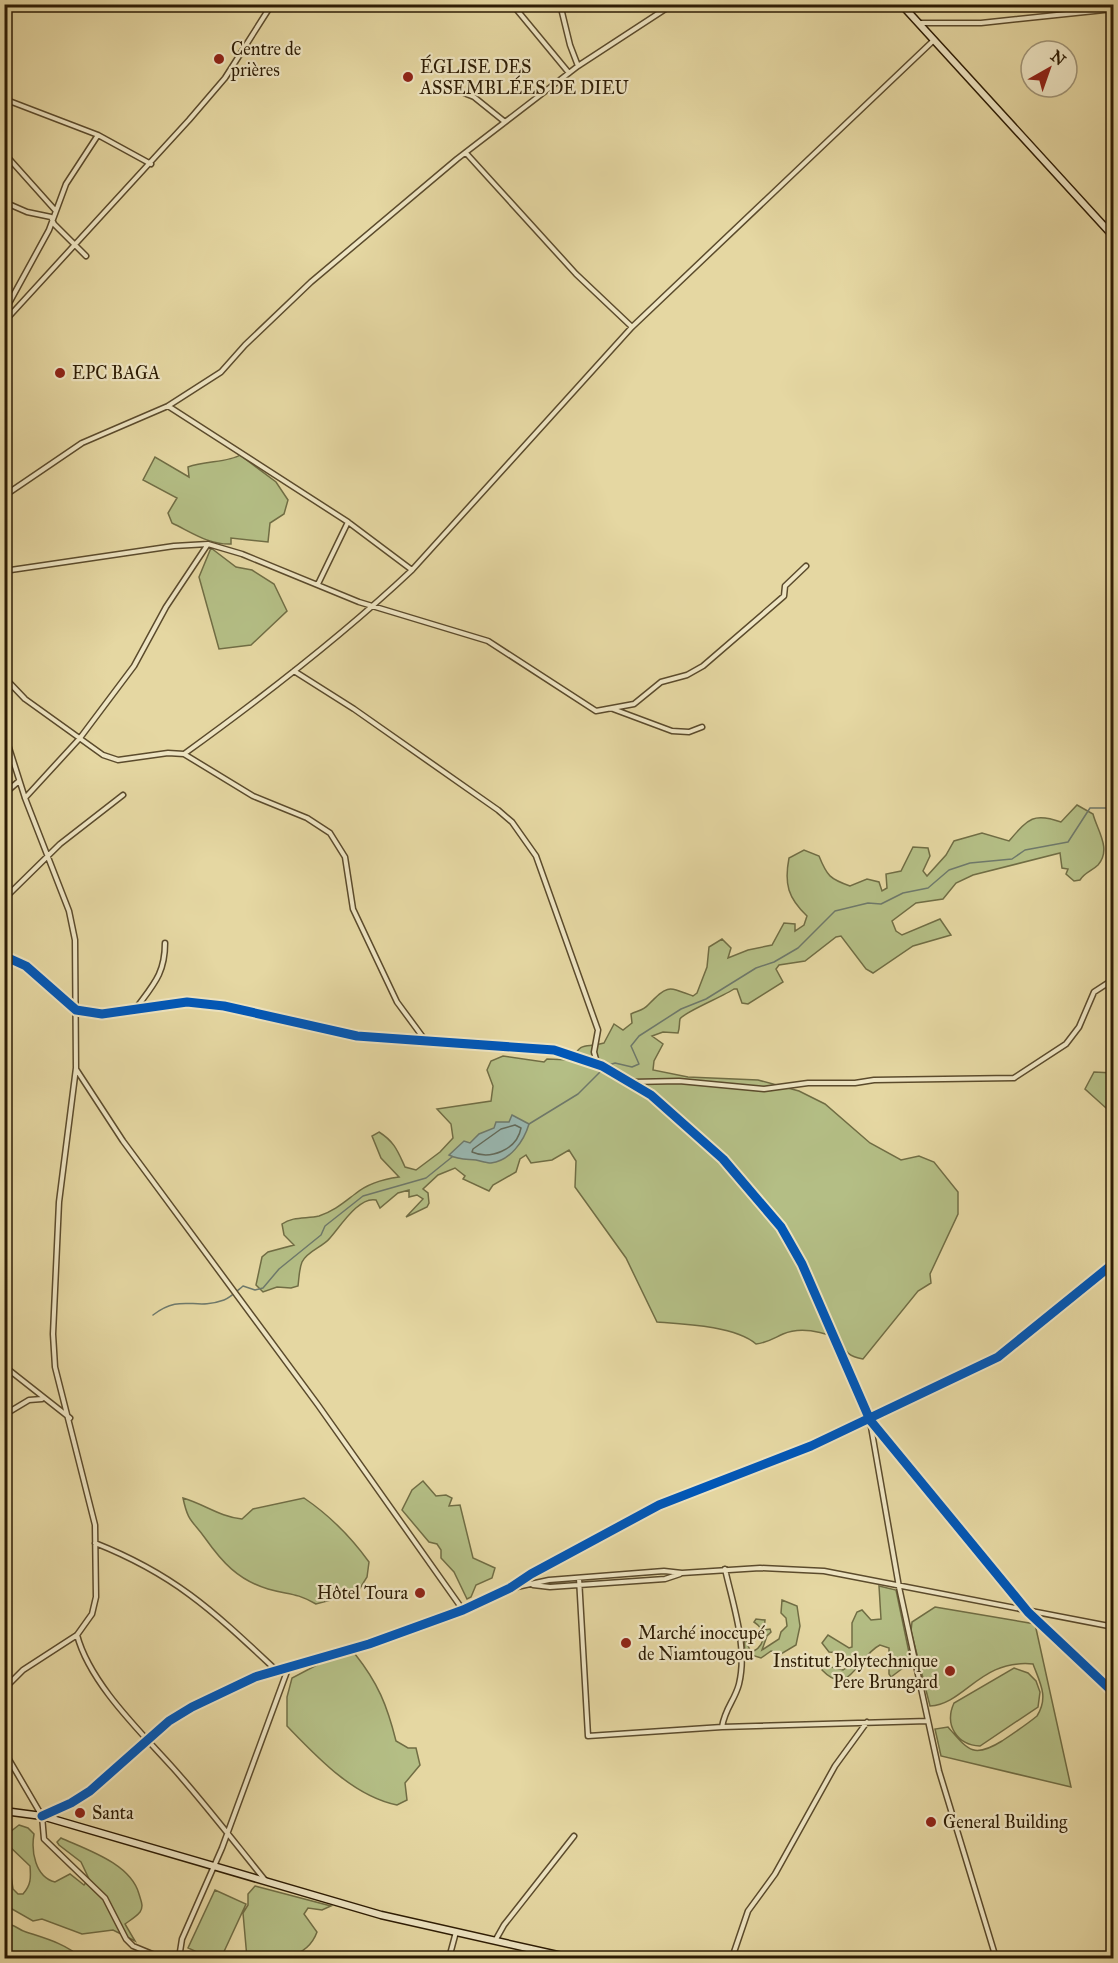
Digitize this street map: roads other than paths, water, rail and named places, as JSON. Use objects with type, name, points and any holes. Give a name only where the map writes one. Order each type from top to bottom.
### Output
[{"type":"main road","points":[[901,4],[1113,237]]},
{"type":"main road","points":[[4,1811],[42,1816],[213,1868],[381,1915],[571,1959]]},
{"type":"street","points":[[4,321],[151,164],[225,78],[272,4]]},
{"type":"street","points":[[512,4],[569,73]]},
{"type":"street","points":[[560,4],[570,45],[578,66]]},
{"type":"street","points":[[4,496],[82,443],[168,406],[221,372],[244,345],[311,282],[466,153],[578,66],[673,4]]},
{"type":"street","points":[[920,23],[936,25],[981,23],[1113,9]]},
{"type":"street","points":[[184,754],[294,672],[373,607],[412,570],[633,327],[934,39]]},
{"type":"street","points":[[444,85],[474,97],[505,122]]},
{"type":"street","points":[[4,134],[6,100],[98,135],[151,164]]},
{"type":"street","points":[[8,305],[53,219],[66,184],[98,135]]},
{"type":"street","points":[[4,153],[55,210]]},
{"type":"street","points":[[466,153],[576,274],[633,327]]},
{"type":"street","points":[[4,202],[53,219]]},
{"type":"street","points":[[53,219],[54,224],[86,256]]},
{"type":"street","points":[[168,406],[348,522],[412,570]]},
{"type":"street","points":[[318,584],[348,522]]},
{"type":"street","points":[[25,798],[80,738],[134,666],[166,607],[208,544]]},
{"type":"street","points":[[4,571],[174,546],[208,544],[242,554],[373,607],[488,640],[596,711],[633,704],[661,682],[687,675],[703,666],[784,596],[785,586],[806,566]]},
{"type":"street","points":[[294,672],[354,709],[498,810],[523,834],[536,856],[595,1020],[598,1030],[594,1052],[600,1065]]},
{"type":"street","points":[[4,676],[25,699],[103,755],[118,760],[168,753],[184,754],[253,796],[307,818],[330,833],[345,857],[353,909],[397,1002],[425,1040]]},
{"type":"street","points":[[613,708],[672,731],[688,732],[693,728],[702,727]]},
{"type":"street","points":[[4,732],[25,798],[69,911],[75,940],[76,1068],[59,1202],[52,1334],[55,1366],[95,1525],[96,1597],[92,1614],[77,1635],[23,1670],[4,1689]]},
{"type":"street","points":[[4,794],[19,781]]},
{"type":"street","points":[[4,900],[47,856],[123,795]]},
{"type":"street","points":[[136,1007],[160,977],[165,962],[165,943]]},
{"type":"street","points":[[4,956],[26,966],[76,1010],[102,1014],[136,1007],[196,1003],[242,1010],[357,1036],[554,1050],[600,1065],[632,1082],[651,1095],[715,1151],[781,1227],[802,1264],[870,1420],[899,1587],[939,1771],[996,1959]]},
{"type":"street","points":[[632,1082],[679,1081],[764,1089],[808,1083],[855,1083],[874,1080],[1014,1078],[1066,1044],[1079,1027],[1094,992],[1113,979]]},
{"type":"street","points":[[76,1068],[123,1141],[238,1296],[463,1610]]},
{"type":"street","points":[[42,1816],[71,1803],[90,1791],[170,1721],[192,1707],[276,1670],[369,1644],[463,1610],[510,1588],[531,1574],[659,1505],[800,1451],[870,1420],[998,1357],[1113,1263]]},
{"type":"street","points":[[4,1366],[70,1419]]},
{"type":"street","points":[[4,1415],[29,1401],[43,1398]]},
{"type":"street","points":[[870,1420],[1028,1612],[1113,1693]]},
{"type":"street","points":[[95,1543],[138,1561],[186,1589],[276,1670]]},
{"type":"street","points":[[722,1727],[728,1705],[739,1684],[741,1636],[725,1569]]},
{"type":"street","points":[[530,1585],[550,1587],[654,1580],[725,1569],[824,1570],[899,1587],[1113,1627]]},
{"type":"street","points":[[510,1588],[549,1580],[655,1572],[682,1574]]},
{"type":"street","points":[[654,1580],[655,1572]]},
{"type":"street","points":[[622,1575],[622,1582]]},
{"type":"street","points":[[579,1578],[586,1735],[867,1721],[928,1721]]},
{"type":"street","points":[[77,1635],[82,1652],[147,1741],[227,1832],[265,1881]]},
{"type":"street","points":[[179,1959],[182,1939],[213,1868],[289,1666]]},
{"type":"street","points":[[732,1959],[748,1911],[774,1874],[835,1766],[867,1721]]},
{"type":"street","points":[[4,1751],[42,1816],[44,1839],[105,1898],[126,1939],[133,1946],[147,1949],[162,1959]]},
{"type":"street","points":[[495,1941],[504,1925],[574,1836]]},
{"type":"street","points":[[449,1959],[456,1932]]},
{"type":"water","points":[[512,1115],[529,1124],[520,1143],[504,1158],[489,1163],[459,1159],[449,1155],[464,1141],[470,1143],[479,1134],[494,1128],[496,1122],[509,1122]]},
{"type":"waterway","points":[[529,1124],[578,1094],[606,1066],[615,1063],[632,1067],[639,1064],[631,1046],[639,1036],[681,1009],[706,999],[756,968],[774,962],[798,948],[835,911],[868,903],[881,904],[903,893],[928,888],[949,870],[970,863],[1012,859],[1025,850],[1068,842],[1090,808],[1114,808]]},
{"type":"waterway","points":[[153,1315],[163,1308],[180,1303],[204,1304],[224,1300],[243,1286],[255,1290],[263,1288],[279,1269],[321,1235],[325,1226],[363,1196],[426,1178],[452,1157]]},
{"type":"place","name":"Centre de prières","points":[[219,59]]},
{"type":"place","name":"ÉGLISE DES ASSEMBLÉES DE DIEU","points":[[408,77]]},
{"type":"place","name":"EPC BAGA","points":[[60,373]]},
{"type":"place","name":"Hôtel Toura","points":[[420,1593]]},
{"type":"place","name":"Marché inoccupé de Niamtougou","points":[[626,1643]]},
{"type":"place","name":"Institut Polytechnique Pere Brungard","points":[[950,1671]]},
{"type":"place","name":"Santa","points":[[80,1813]]},
{"type":"place","name":"General Building","points":[[931,1822]]}]
